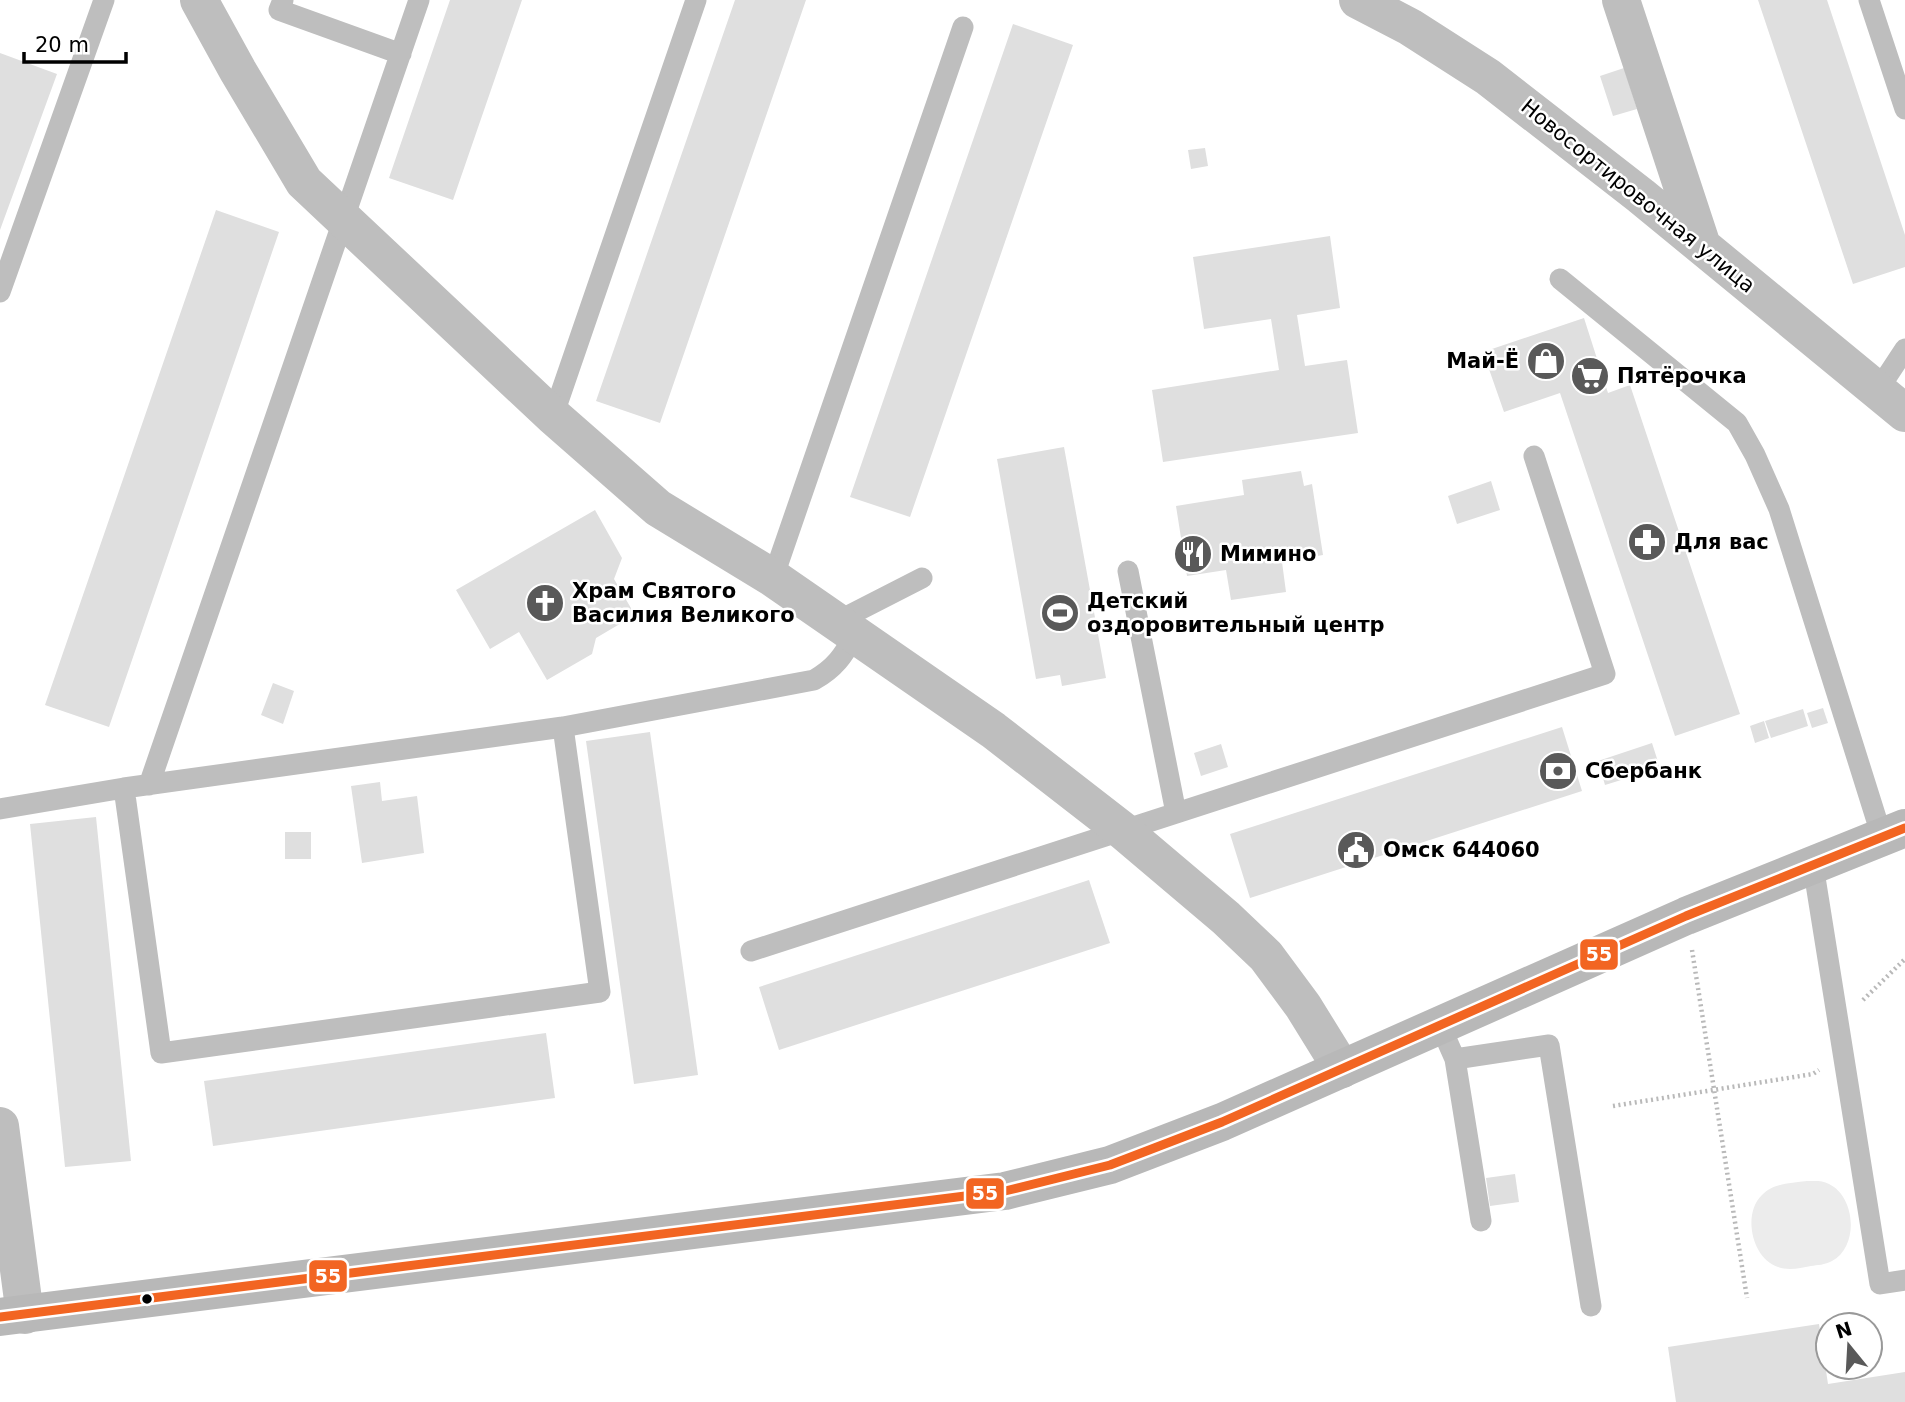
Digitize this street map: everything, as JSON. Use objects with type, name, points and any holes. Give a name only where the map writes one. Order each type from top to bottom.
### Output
[{"type":"main road","points":[[13,1316],[1005,1191],[1110,1165],[1222,1122],[1686,916],[1893,833]]},
{"type":"street","points":[[199,0],[304,182],[553,416],[658,508],[773,578],[993,730],[1122,831],[1226,918],[1266,956],[1303,1006],[1342,1069]]},
{"type":"street","name":"Новосортировочная улица","points":[[1358,0],[1410,27],[1488,76],[1702,246],[1891,402]]},
{"type":"street","points":[[1622,0],[1702,246]]},
{"type":"street","points":[[0,1126],[13,1316]]},
{"type":"lane","points":[[0,292],[104,0]]},
{"type":"lane","points":[[283,0],[279,10],[401,54]]},
{"type":"lane","points":[[149,785],[419,0]]},
{"type":"lane","points":[[553,416],[696,0]]},
{"type":"lane","points":[[1869,0],[1905,109]]},
{"type":"lane","points":[[773,578],[963,27]]},
{"type":"lane","points":[[1560,279],[1737,423],[1755,455],[1779,509],[1893,833]]},
{"type":"lane","points":[[1891,402],[1905,349]]},
{"type":"lane","points":[[751,951],[1605,674],[1534,456]]},
{"type":"lane","points":[[1128,571],[1176,813]]},
{"type":"lane","points":[[0,809],[124,788],[563,727],[814,680],[831,670],[843,656],[846,629],[922,578]]},
{"type":"lane","points":[[124,788],[161,1053],[600,992],[563,727]]},
{"type":"lane","points":[[1813,865],[1880,1284],[1905,1280]]},
{"type":"lane","points":[[1440,1025],[1455,1059],[1481,1222]]},
{"type":"lane","points":[[1455,1059],[1549,1045],[1591,1306]]},
{"type":"path","points":[[1691,946],[1747,1298]]},
{"type":"path","points":[[1613,1106],[1813,1074],[1830,1064],[1842,1047],[1856,1009],[1905,959]]},
{"type":"shaded area","points":[[1807,1181],[1829,1184],[1838,1190],[1845,1200],[1851,1222],[1847,1245],[1841,1254],[1827,1263],[1795,1269],[1778,1267],[1769,1262],[1756,1246],[1751,1224],[1752,1213],[1766,1191],[1783,1184]]},
{"type":"building","points":[[450,0],[522,0],[453,200],[389,178]]},
{"type":"building","points":[[735,0],[806,0],[660,423],[596,401]]},
{"type":"building","points":[[1758,0],[1827,0],[1905,235],[1905,267],[1853,284]]},
{"type":"building","points":[[1013,24],[1073,45],[910,517],[850,497]]},
{"type":"building","points":[[0,53],[57,74],[0,230]]},
{"type":"building","points":[[1624,68],[1637,109],[1613,116],[1600,76]]},
{"type":"building","points":[[1205,148],[1208,166],[1191,169],[1188,150]]},
{"type":"building","points":[[216,210],[279,232],[109,727],[45,705]]},
{"type":"building","points":[[1330,236],[1340,308],[1297,315],[1305,366],[1347,360],[1358,433],[1163,462],[1152,390],[1279,370],[1271,319],[1204,329],[1193,257]]},
{"type":"building","points":[[1584,318],[1608,393],[1630,385],[1740,714],[1675,736],[1560,393],[1504,412],[1483,352]]},
{"type":"building","name":"Детский оздоровительный центр","points":[[1064,447],[1106,678],[1062,686],[1060,675],[1036,679],[997,459]]},
{"type":"building","points":[[1301,471],[1304,486],[1312,484],[1323,555],[1282,562],[1286,592],[1231,600],[1226,570],[1187,576],[1176,506],[1244,495],[1242,480]]},
{"type":"building","points":[[1491,481],[1500,510],[1457,524],[1448,496]]},
{"type":"building","name":"Храм Святого Василия Великого","points":[[595,510],[622,558],[614,579],[635,615],[596,638],[592,654],[547,680],[519,632],[490,649],[456,590]]},
{"type":"building","points":[[273,683],[294,691],[283,724],[261,715]]},
{"type":"building","points":[[1823,708],[1828,723],[1812,728],[1807,713]]},
{"type":"building","points":[[1803,709],[1808,726],[1771,738],[1765,721]]},
{"type":"building","points":[[1764,721],[1769,738],[1755,743],[1750,726]]},
{"type":"building","points":[[1562,727],[1582,791],[1250,898],[1230,834]]},
{"type":"building","points":[[650,732],[698,1075],[634,1084],[586,741]]},
{"type":"building","points":[[1652,743],[1660,768],[1605,785],[1598,761]]},
{"type":"building","points":[[1221,744],[1228,767],[1201,776],[1194,753]]},
{"type":"building","points":[[380,782],[382,801],[417,796],[424,853],[362,863],[351,786]]},
{"type":"building","points":[[96,817],[131,1161],[65,1167],[30,824]]},
{"type":"building","points":[[285,832],[311,832],[311,859],[285,859]]},
{"type":"building","points":[[1089,880],[1110,943],[779,1050],[759,987]]},
{"type":"building","points":[[546,1033],[555,1098],[213,1146],[204,1081]]},
{"type":"building","points":[[1515,1174],[1519,1202],[1490,1206],[1486,1178]]},
{"type":"building","points":[[1814,1325],[1814,1381],[1828,1381],[1828,1384],[1884,1381],[1884,1375],[1905,1372],[1905,1402],[1676,1402],[1668,1347]]},
{"type":"transit line","name":"55","points":[[0,1317],[1005,1191],[1110,1165],[1222,1122],[1686,916],[1905,828]]},
{"type":"place","name":"Май-Ё","points":[[1546,361]]},
{"type":"place","name":"Пятёрочка","points":[[1590,376]]},
{"type":"place","name":"Для вас","points":[[1647,542]]},
{"type":"place","name":"Мимино","points":[[1193,554]]},
{"type":"place","name":"Храм Святого Василия Великого","points":[[545,603]]},
{"type":"place","name":"Детский оздоровительный центр","points":[[1060,613]]},
{"type":"place","name":"Сбербанк","points":[[1558,771]]},
{"type":"place","name":"Омск 644060","points":[[1356,850]]}]
